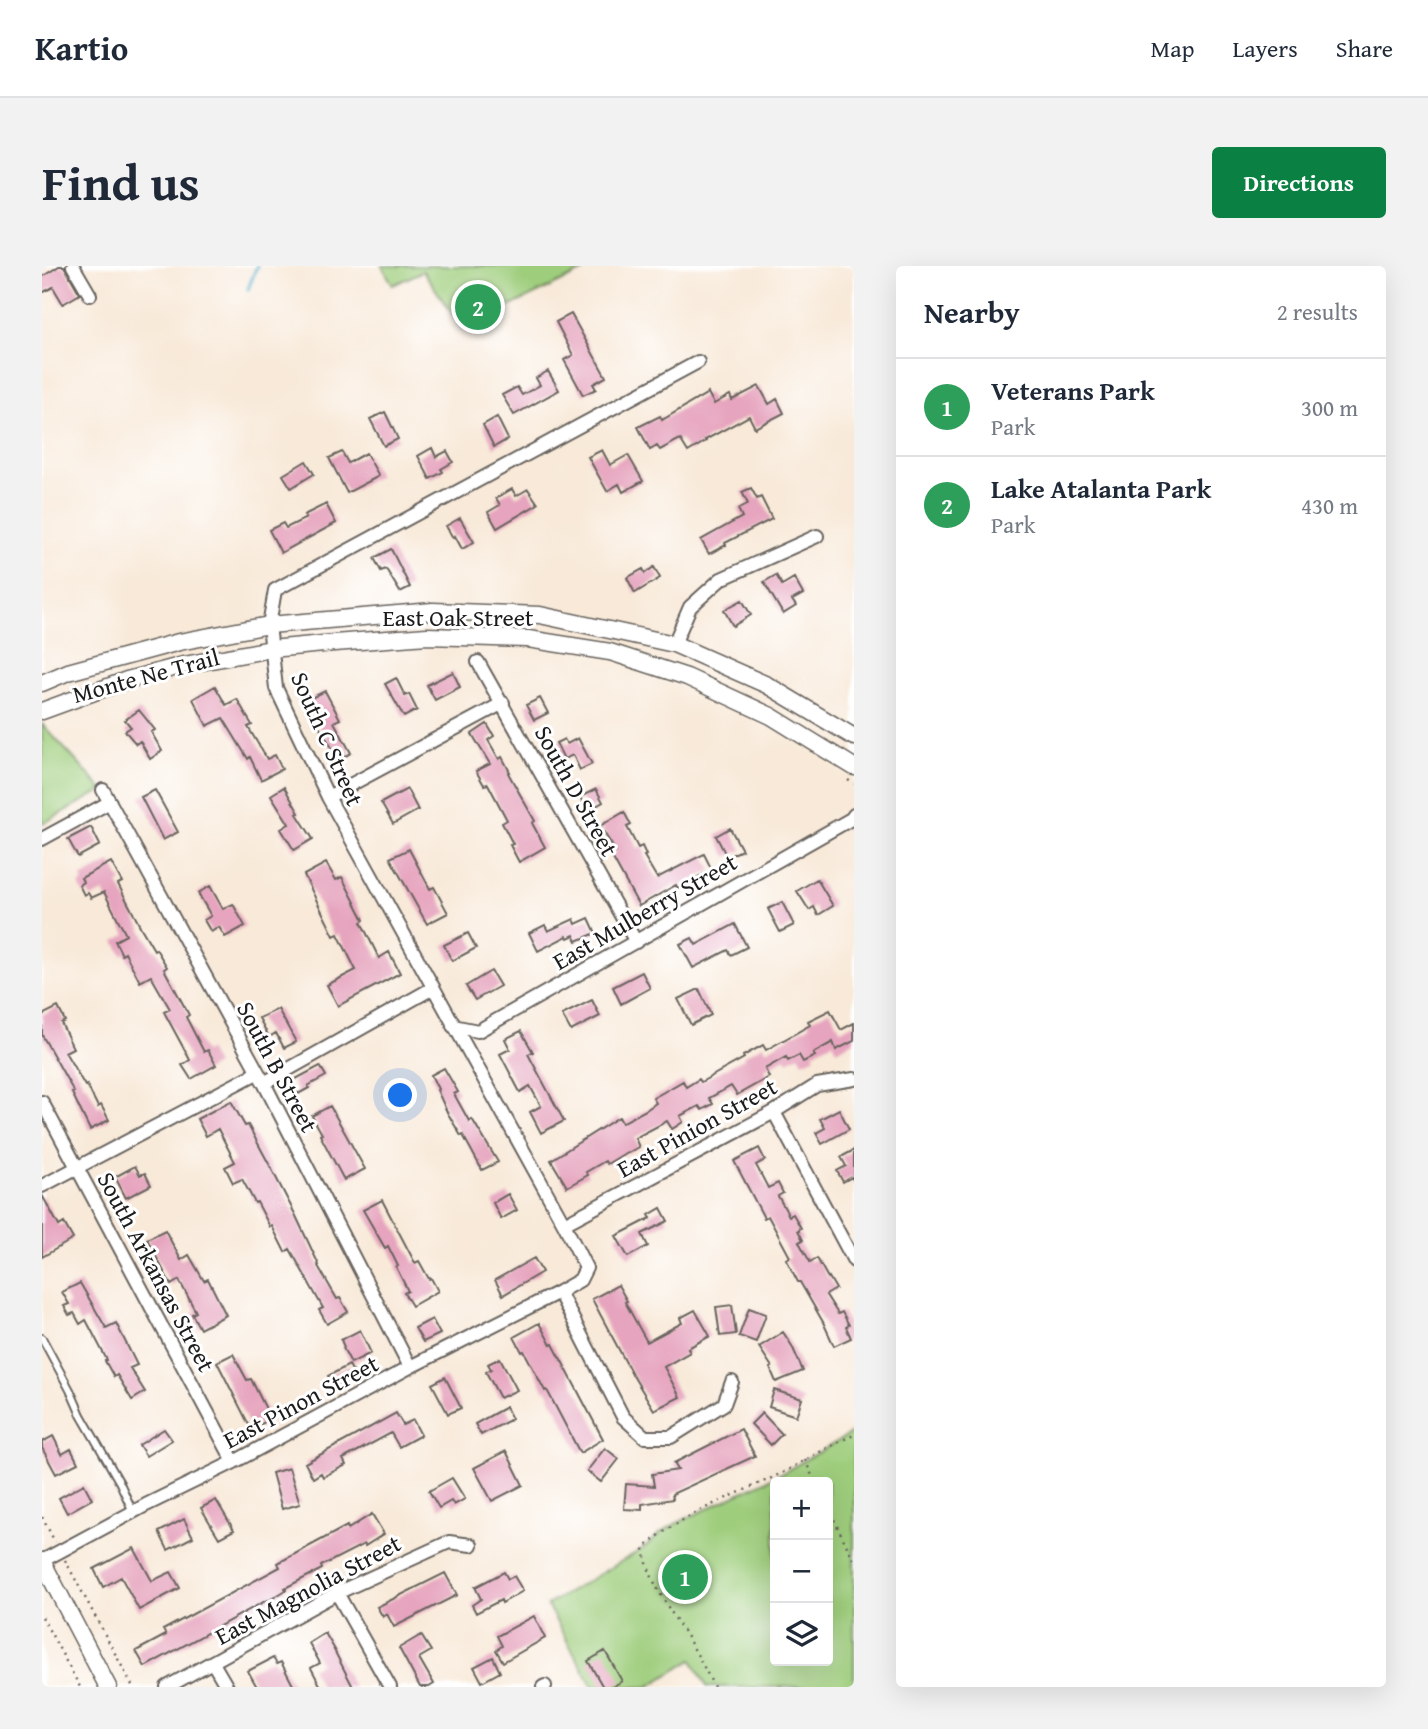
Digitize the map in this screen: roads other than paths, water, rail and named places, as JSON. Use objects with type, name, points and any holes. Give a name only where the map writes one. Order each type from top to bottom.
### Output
[{"type":"street","points":[[73,266],[90,295]]},
{"type":"street","name":"South C Street","points":[[580,1280],[586,1268],[564,1224],[328,797],[276,688],[269,625],[275,590],[698,362]]},
{"type":"street","points":[[674,644],[690,607],[721,579],[817,536]]},
{"type":"street","name":"East Oak Street","points":[[42,683],[68,672],[179,642],[269,625],[433,611],[540,615],[674,644],[767,685],[854,737]]},
{"type":"street","name":"East Oak Street","points":[[42,710],[127,680],[184,665],[271,649],[427,636],[528,639],[610,652],[687,677],[771,716],[854,766]]},
{"type":"street","name":"South D Street","points":[[478,662],[636,942]]},
{"type":"street","points":[[328,797],[503,703]]},
{"type":"street","name":"South B Street","points":[[42,839],[106,796],[260,1078],[410,1367]]},
{"type":"street","name":"East Mulberry Street","points":[[453,1026],[478,1031],[854,815]]},
{"type":"street","points":[[42,1186],[260,1078],[433,988]]},
{"type":"street","name":"East Pinion Street","points":[[564,1224],[774,1112],[817,1085],[854,1079]]},
{"type":"street","name":"South Arkansas Street","points":[[42,1102],[234,1462]]},
{"type":"street","points":[[774,1112],[854,1261]]},
{"type":"street","name":"East Pinon Street","points":[[42,1561],[580,1280]]},
{"type":"street","points":[[558,1292],[623,1417],[645,1437],[671,1437],[724,1404],[732,1382]]},
{"type":"street","name":"East Magnolia Street","points":[[167,1687],[337,1593],[449,1542],[471,1545]]},
{"type":"street","points":[[42,1561],[108,1687]]},
{"type":"street","points":[[337,1593],[390,1687]]},
{"type":"street","points":[[213,1663],[227,1687]]},
{"type":"lane","points":[[42,1338],[80,1415],[120,1483],[132,1512]]},
{"type":"waterway","points":[[248,289],[257,266]]},
{"type":"place","name":"Lake Atalanta Park","points":[[478,307]]},
{"type":"place","name":"Veterans Park","points":[[685,1577]]}]
